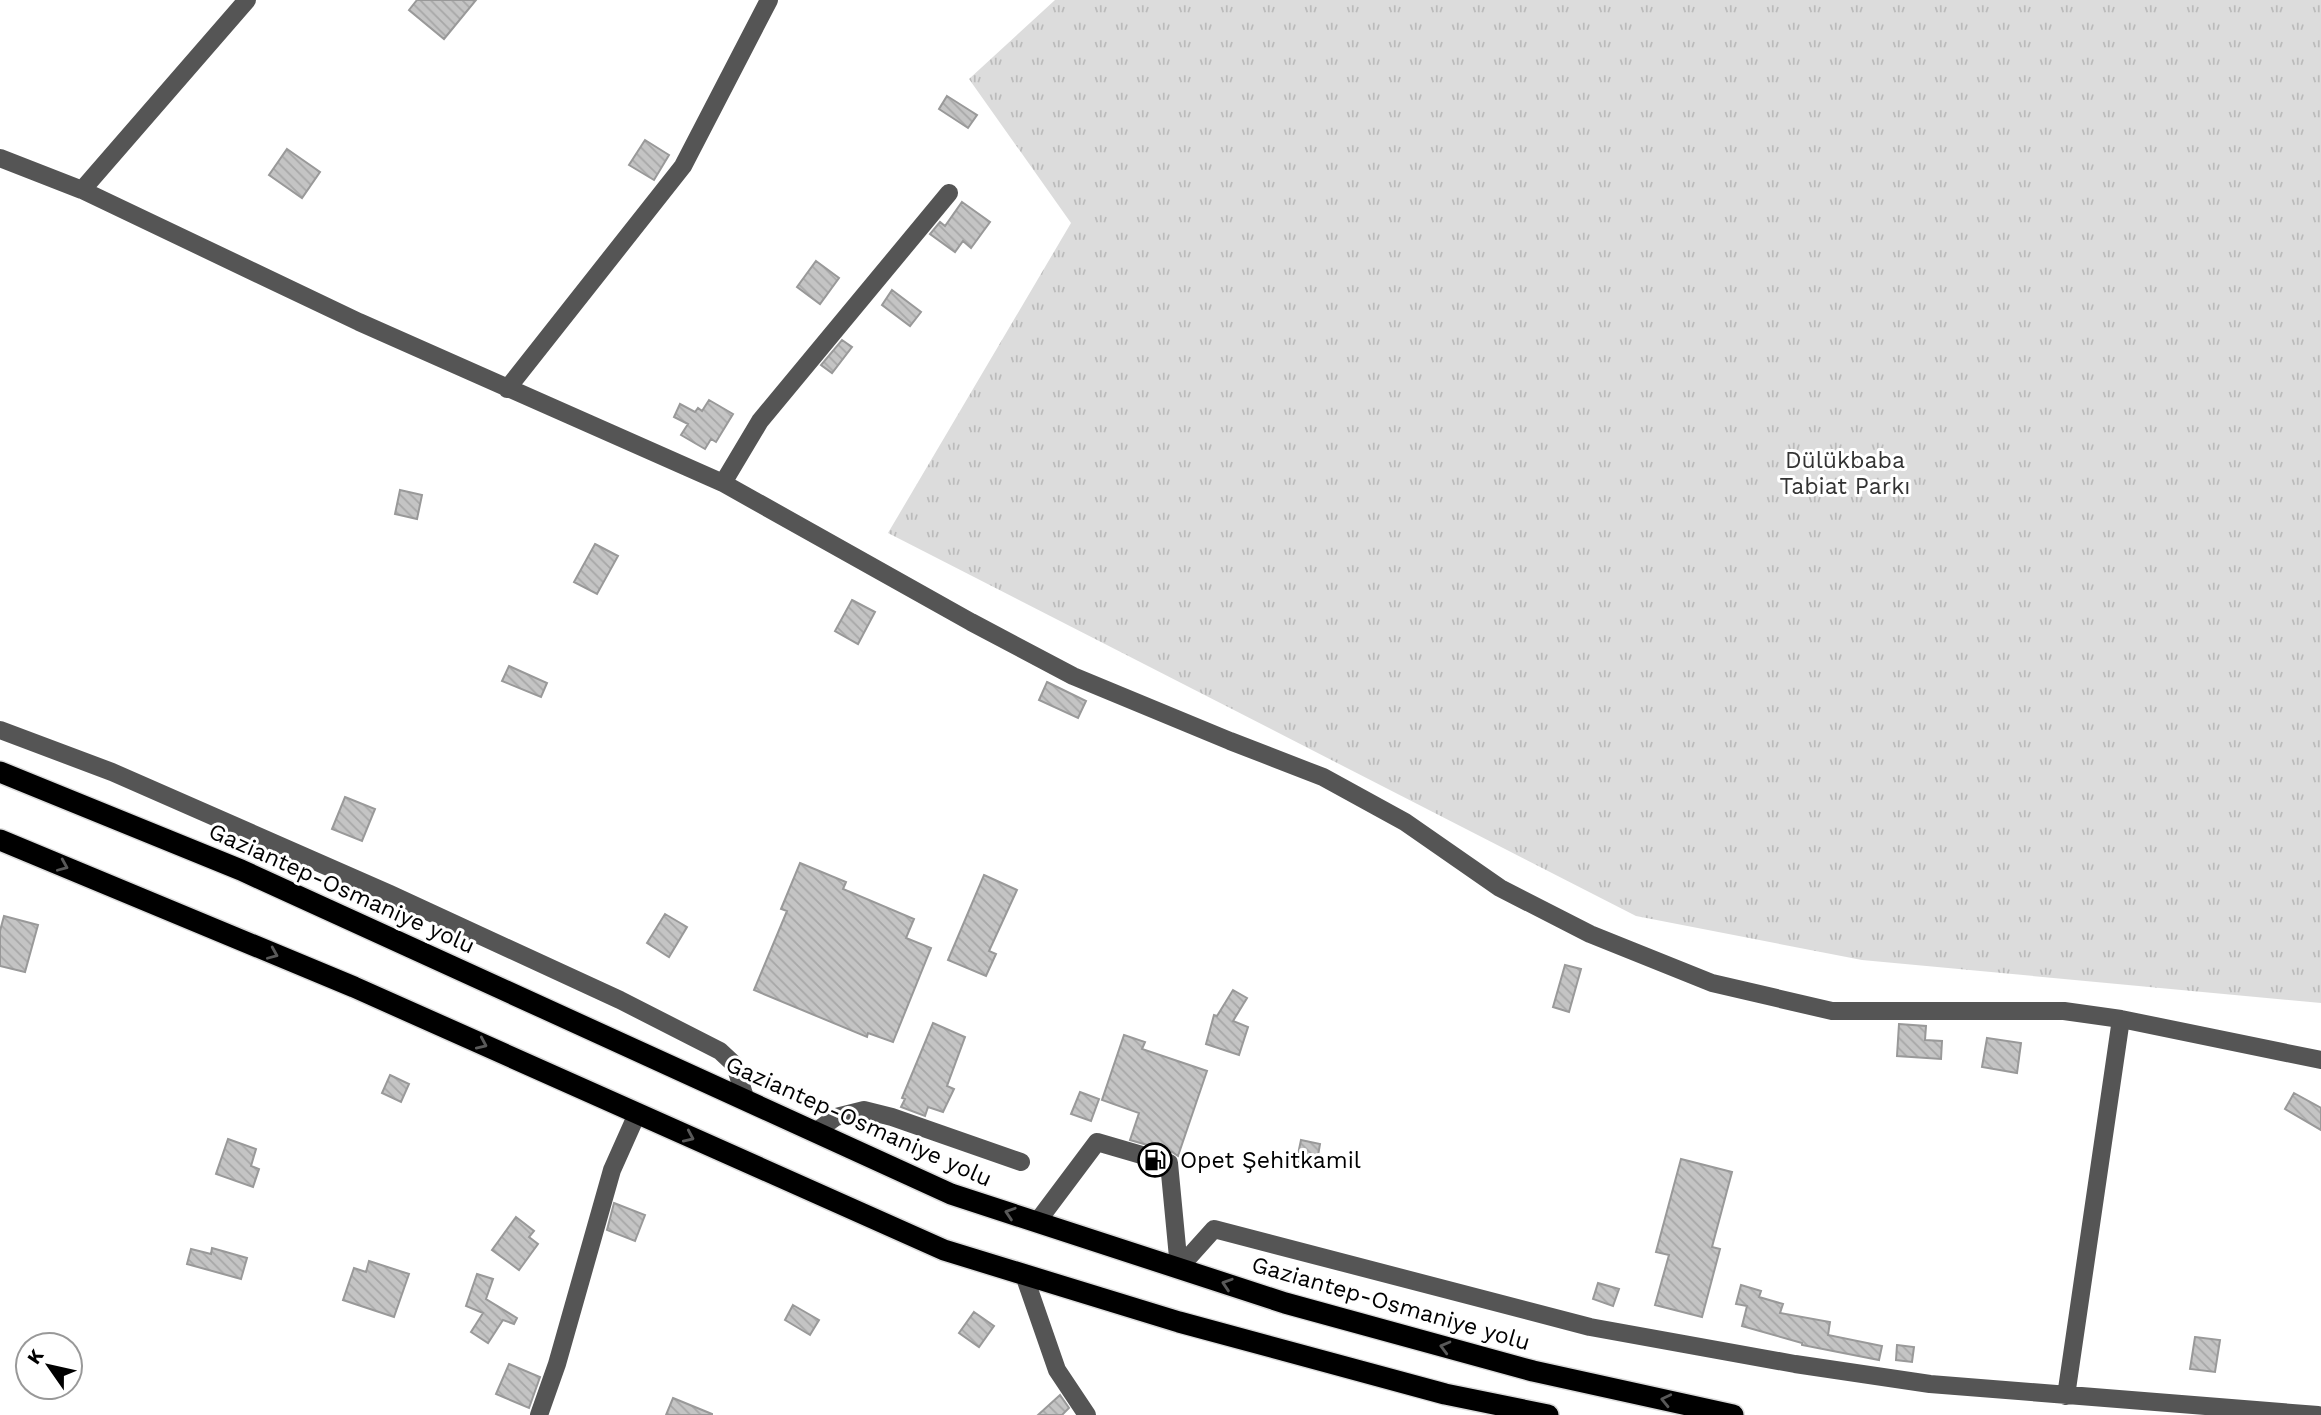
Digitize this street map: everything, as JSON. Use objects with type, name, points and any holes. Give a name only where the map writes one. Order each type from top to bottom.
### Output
[{"type":"highway","name":"Gaziantep-Osmaniye yolu","points":[[0,772],[241,870],[951,1194],[1285,1303],[1533,1371],[1733,1415]]},
{"type":"highway","points":[[0,840],[354,988],[944,1250],[1179,1322],[1431,1391],[1548,1415]]},
{"type":"street","points":[[82,190],[247,0]]},
{"type":"street","points":[[507,389],[683,166],[769,0]]},
{"type":"street","points":[[0,158],[82,190],[359,322],[723,483],[1073,676],[1323,777],[1405,821],[1500,888],[1590,934],[1712,983],[1832,1011],[2064,1012],[2121,1019],[2321,1060]]},
{"type":"street","points":[[723,483],[760,421],[949,193]]},
{"type":"street","points":[[0,730],[112,772],[390,894],[620,1000],[720,1051],[735,1065],[746,1101]]},
{"type":"street","points":[[2066,1396],[2121,1019]]},
{"type":"street","points":[[815,1132],[836,1117],[864,1110],[892,1117],[1021,1162]]},
{"type":"street","points":[[539,1415],[557,1364],[612,1170],[637,1114]]},
{"type":"street","points":[[1037,1222],[1097,1142],[1169,1163],[1179,1268]]},
{"type":"street","points":[[1179,1268],[1214,1229],[1590,1327],[1782,1361],[1930,1384],[2318,1415]]},
{"type":"street","points":[[1024,1275],[1057,1370],[1087,1415]]},
{"type":"green space","name":"Dülükbaba Tabiat Parkı","points":[[1055,0],[2321,0],[2321,1003],[1862,960],[1636,916],[888,533],[1071,223],[969,79]]},
{"type":"building","points":[[417,0],[476,0],[444,39],[409,10]]},
{"type":"building","points":[[947,96],[977,115],[968,128],[939,109]]},
{"type":"building","points":[[645,140],[669,155],[654,180],[629,165]]},
{"type":"building","points":[[287,149],[320,172],[302,198],[269,175]]},
{"type":"building","points":[[962,202],[990,222],[971,248],[963,241],[955,252],[930,234],[940,222],[945,226]]},
{"type":"building","points":[[816,261],[839,278],[820,304],[797,287]]},
{"type":"building","points":[[892,290],[921,312],[910,326],[882,305]]},
{"type":"building","points":[[842,340],[852,347],[832,373],[821,365]]},
{"type":"building","points":[[709,400],[733,414],[716,442],[711,439],[705,449],[681,435],[688,424],[674,417],[680,404],[695,412],[698,408],[702,411]]},
{"type":"building","points":[[400,490],[422,495],[417,519],[395,514]]},
{"type":"building","points":[[595,544],[618,556],[597,594],[574,582]]},
{"type":"building","points":[[852,600],[875,612],[858,644],[835,631]]},
{"type":"building","points":[[509,666],[547,683],[541,697],[502,681]]},
{"type":"building","points":[[1047,682],[1086,701],[1078,718],[1039,700]]},
{"type":"building","points":[[345,797],[375,809],[362,841],[332,829]]},
{"type":"building","points":[[800,863],[846,882],[843,889],[914,919],[906,938],[931,948],[893,1042],[868,1033],[867,1037],[754,990],[787,911],[781,909]]},
{"type":"building","points":[[984,875],[1017,890],[989,951],[996,954],[986,976],[948,960]]},
{"type":"building","points":[[665,914],[687,927],[669,957],[647,943]]},
{"type":"building","points":[[4,916],[38,925],[25,972],[0,966],[0,931]]},
{"type":"building","points":[[1565,965],[1581,969],[1569,1012],[1553,1007]]},
{"type":"building","points":[[1233,990],[1247,998],[1233,1021],[1248,1027],[1239,1055],[1206,1044],[1214,1015],[1217,1016]]},
{"type":"building","points":[[933,1023],[965,1037],[947,1086],[954,1089],[943,1112],[928,1107],[925,1116],[901,1107],[905,1099],[902,1098]]},
{"type":"building","points":[[1899,1024],[1926,1026],[1925,1040],[1942,1041],[1941,1059],[1897,1056]]},
{"type":"building","points":[[1124,1035],[1145,1042],[1142,1049],[1207,1071],[1178,1156],[1130,1140],[1139,1113],[1102,1100]]},
{"type":"building","points":[[1987,1038],[2021,1043],[2017,1073],[1982,1067]]},
{"type":"building","points":[[390,1075],[409,1084],[401,1102],[382,1093]]},
{"type":"building","points":[[1080,1092],[1099,1099],[1091,1121],[1071,1114]]},
{"type":"building","points":[[2294,1093],[2321,1108],[2321,1130],[2285,1109]]},
{"type":"building","points":[[228,1139],[256,1149],[251,1166],[259,1169],[253,1187],[216,1174]]},
{"type":"building","points":[[1301,1140],[1320,1144],[1316,1167],[1296,1164]]},
{"type":"building","points":[[1681,1159],[1732,1172],[1712,1247],[1720,1249],[1702,1317],[1655,1305],[1669,1255],[1656,1252]]},
{"type":"building","points":[[614,1203],[645,1215],[635,1241],[607,1230]]},
{"type":"building","points":[[516,1217],[534,1231],[529,1237],[538,1244],[519,1270],[492,1250]]},
{"type":"building","points":[[212,1248],[247,1258],[241,1279],[187,1264],[191,1249],[211,1254]]},
{"type":"building","points":[[369,1261],[409,1274],[394,1317],[343,1300],[354,1268],[366,1272]]},
{"type":"building","points":[[477,1274],[493,1279],[486,1299],[517,1318],[514,1324],[503,1320],[488,1343],[471,1332],[483,1313],[466,1306]]},
{"type":"building","points":[[1598,1283],[1619,1289],[1613,1306],[1593,1299]]},
{"type":"building","points":[[1741,1285],[1761,1291],[1759,1297],[1783,1304],[1780,1313],[1830,1322],[1828,1335],[1882,1346],[1879,1360],[1802,1345],[1742,1326],[1747,1306],[1736,1304]]},
{"type":"building","points":[[793,1305],[819,1320],[810,1335],[785,1320]]},
{"type":"building","points":[[974,1312],[994,1326],[979,1347],[959,1333]]},
{"type":"building","points":[[2195,1337],[2220,1340],[2215,1372],[2190,1369]]},
{"type":"building","points":[[1897,1345],[1914,1347],[1912,1362],[1896,1360]]},
{"type":"building","points":[[509,1364],[540,1377],[529,1408],[496,1394]]},
{"type":"building","points":[[1060,1395],[1069,1408],[1062,1415],[1038,1415]]},
{"type":"building","points":[[673,1398],[712,1414],[712,1415],[666,1415]]},
{"type":"place","name":"Opet Şehitkamil","points":[[1155,1160]]}]
